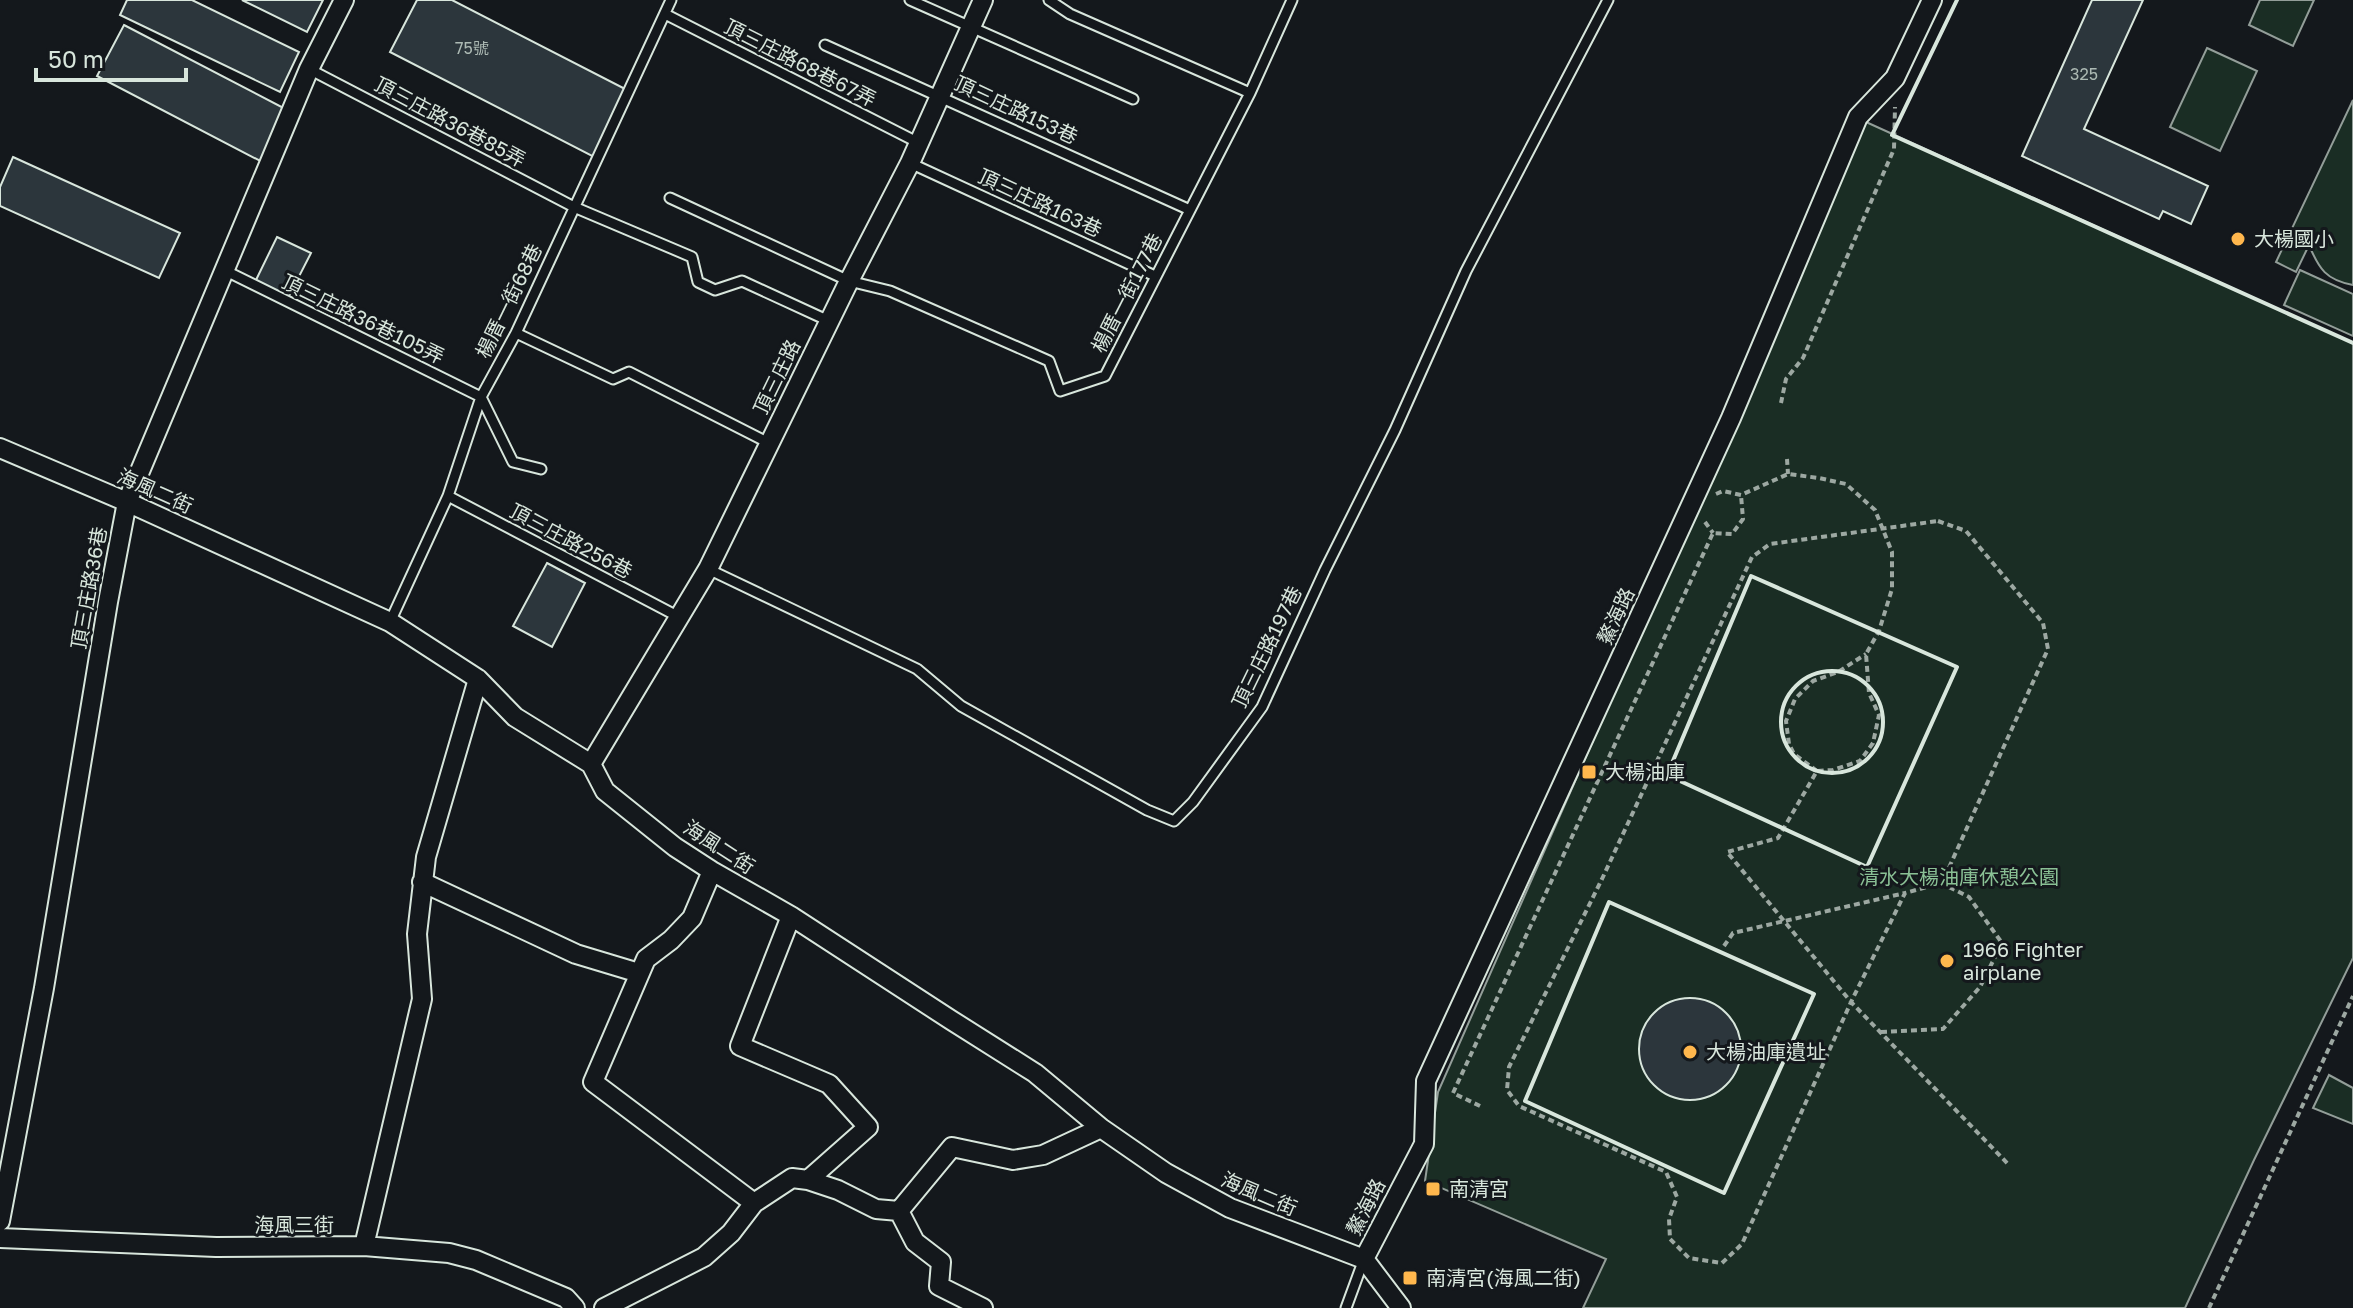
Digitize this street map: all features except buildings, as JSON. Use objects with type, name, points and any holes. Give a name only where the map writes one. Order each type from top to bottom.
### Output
[{"type":"street","name":"頂三庄路36巷","points":[[0,1221],[44,988],[127,502],[309,69],[344,0]]},
{"type":"street","name":"頂三庄路","points":[[591,764],[708,569],[910,163],[983,0]]},
{"type":"street","name":"鰲海路","points":[[1364,1259],[1424,1144],[1426,1081],[1731,418],[1858,117],[1895,78],[1932,0]]},
{"type":"street","name":"海風二街","points":[[0,448],[127,502],[390,622],[478,679],[515,717],[591,764],[605,791],[675,847],[791,916],[1035,1073],[1101,1128],[1166,1173],[1230,1208],[1364,1259]]},
{"type":"street","points":[[364,1246],[422,999],[417,934],[426,857],[478,679]]},
{"type":"street","points":[[712,871],[692,918],[671,940],[646,959],[593,1082],[754,1203]]},
{"type":"street","points":[[422,882],[576,954],[639,973]]},
{"type":"street","points":[[791,916],[740,1046],[829,1084],[868,1127],[808,1180]]},
{"type":"street","points":[[899,1211],[952,1147],[1013,1160],[1043,1155],[1101,1128]]},
{"type":"street","points":[[604,1308],[704,1257],[731,1233],[754,1203],[792,1178],[838,1190],[876,1209],[899,1211]]},
{"type":"street","points":[[899,1211],[915,1242],[941,1262],[939,1286],[983,1308]]},
{"type":"street","name":"海風三街","points":[[0,1238],[216,1247],[364,1246],[449,1253],[476,1260],[566,1298],[575,1308]]},
{"type":"street","points":[[1364,1259],[1401,1308]]},
{"type":"lane","name":"楊厝一街68巷","points":[[390,622],[448,496],[481,397],[516,333],[671,0]]},
{"type":"lane","points":[[910,0],[1133,99]]},
{"type":"lane","points":[[1049,0],[1070,14],[1250,93]]},
{"type":"lane","name":"楊厝一街177巷","points":[[670,198],[849,281],[890,291],[1049,361],[1060,391],[1105,376],[1250,93],[1292,0]]},
{"type":"lane","name":"頂三庄路197巷","points":[[708,569],[917,669],[961,706],[1135,803],[1174,821],[1193,802],[1262,707],[1325,570],[1395,430],[1466,271],[1608,0]]},
{"type":"lane","name":"頂三庄路68巷67弄","points":[[665,14],[919,143]]},
{"type":"lane","name":"頂三庄路153巷","points":[[825,45],[1190,210]]},
{"type":"lane","name":"頂三庄路36巷85弄","points":[[309,69],[574,207],[692,257],[698,282],[715,290],[742,281],[829,321]]},
{"type":"lane","name":"頂三庄路163巷","points":[[910,163],[1155,276]]},
{"type":"lane","name":"頂三庄路36巷105弄","points":[[224,270],[481,397]]},
{"type":"lane","points":[[516,333],[613,379],[629,372],[769,443]]},
{"type":"lane","points":[[481,397],[513,462],[541,469]]},
{"type":"lane","name":"頂三庄路256巷","points":[[448,496],[679,617]]},
{"type":"lane","points":[[1346,1308],[1364,1259]]},
{"type":"path","points":[[1781,403],[1786,379],[1803,358],[1894,149],[1895,78]]},
{"type":"path","points":[[1787,459],[1788,474]]},
{"type":"path","points":[[1708,497],[1723,491],[1741,495],[1788,474],[1846,484],[1875,510],[1892,552],[1892,589],[1879,631],[1866,654],[1838,672],[1813,681],[1795,699],[1786,721],[1789,744],[1794,754],[1817,771],[1833,770],[1860,761],[1873,743],[1879,715],[1869,693],[1866,654]]},
{"type":"path","points":[[1700,516],[1713,533],[1732,534],[1743,519],[1741,495]]},
{"type":"path","points":[[1905,893],[1851,1002],[1742,1244],[1722,1263],[1689,1258],[1670,1239],[1669,1219],[1677,1197],[1666,1172],[1519,1106],[1507,1090],[1509,1067],[1602,879],[1752,557],[1770,544],[1938,521],[1966,531],[2043,623],[2048,649],[1942,883]]},
{"type":"path","points":[[1480,1106],[1453,1093],[1713,533]]},
{"type":"path","points":[[1817,771],[1778,838],[1727,852],[1851,1002],[2009,1165]]},
{"type":"path","points":[[1724,946],[1733,933],[1942,883],[1969,897],[2002,943],[1980,987],[1943,1029],[1881,1032]]},
{"type":"path","points":[[2209,1308],[2353,996]]},
{"type":"green space","points":[[2260,0],[2314,0],[2293,46],[2249,25]]},
{"type":"green space","points":[[2207,48],[2257,71],[2220,151],[2170,127]]},
{"type":"green space","points":[[2353,100],[2353,285],[2336,280],[2325,272],[2309,245],[2296,272],[2276,262]]},
{"type":"green space","name":"清水大楊油庫休憩公園","points":[[1866,122],[2353,343],[2353,958],[2185,1308],[1583,1308],[1606,1259],[1425,1181],[1438,1092]]},
{"type":"green space","points":[[2300,270],[2353,294],[2353,336],[2284,305]]},
{"type":"green space","points":[[2329,1075],[2353,1088],[2353,1124],[2313,1108]]},
{"type":"wall","points":[[1957,0],[1892,135],[2353,343]]},
{"type":"wall","points":[[1751,576],[1957,667],[1867,867],[1667,775],[1751,576]]},
{"type":"wall","points":[[1832,671],[1852,674],[1875,693],[1880,702],[1883,722],[1880,742],[1861,765],[1852,770],[1832,773],[1812,770],[1789,751],[1784,742],[1781,722],[1784,702],[1803,679],[1812,674],[1832,671]]},
{"type":"wall","points":[[1609,902],[1814,994],[1724,1193],[1525,1101],[1609,902]]},
{"type":"place","name":"大楊國小","points":[[2238,239]]},
{"type":"place","name":"大楊油庫","points":[[1589,772]]},
{"type":"place","name":"1966 Fighter airplane","points":[[1947,961]]},
{"type":"place","name":"大楊油庫遺址","points":[[1690,1052]]},
{"type":"place","name":"南清宮","points":[[1433,1189]]},
{"type":"place","name":"南清宮(海風二街)","points":[[1410,1278]]}]
